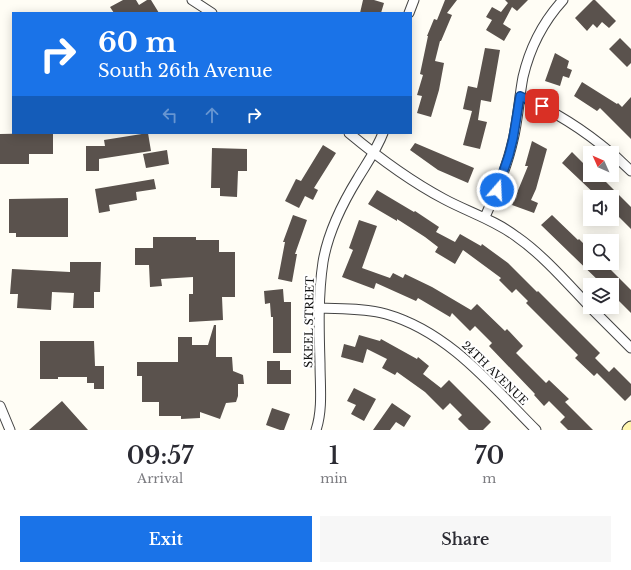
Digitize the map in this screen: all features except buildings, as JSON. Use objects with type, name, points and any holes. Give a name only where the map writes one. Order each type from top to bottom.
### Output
[{"type":"street","points":[[192,0],[210,12]]},
{"type":"street","points":[[409,12],[414,0]]},
{"type":"street","points":[[485,217],[497,190],[509,155],[523,78],[531,50],[546,20],[563,0]]},
{"type":"street","points":[[520,96],[571,122],[604,146]]},
{"type":"street","points":[[350,134],[373,154],[417,184],[446,200],[485,217],[517,236],[533,249],[583,300]]},
{"type":"street","name":"SKEEL STREET","points":[[319,429],[320,289],[322,268],[331,232],[343,204],[373,154],[383,134]]},
{"type":"street","points":[[619,160],[631,171]]},
{"type":"street","name":"24TH AVENUE","points":[[320,308],[360,310],[386,314],[414,324],[427,331],[449,345],[463,357],[536,430]]},
{"type":"street","points":[[597,314],[631,348]]},
{"type":"street","points":[[0,406],[10,430]]},
{"type":"route","points":[[497,190],[513,139],[520,96],[542,106]]}]
